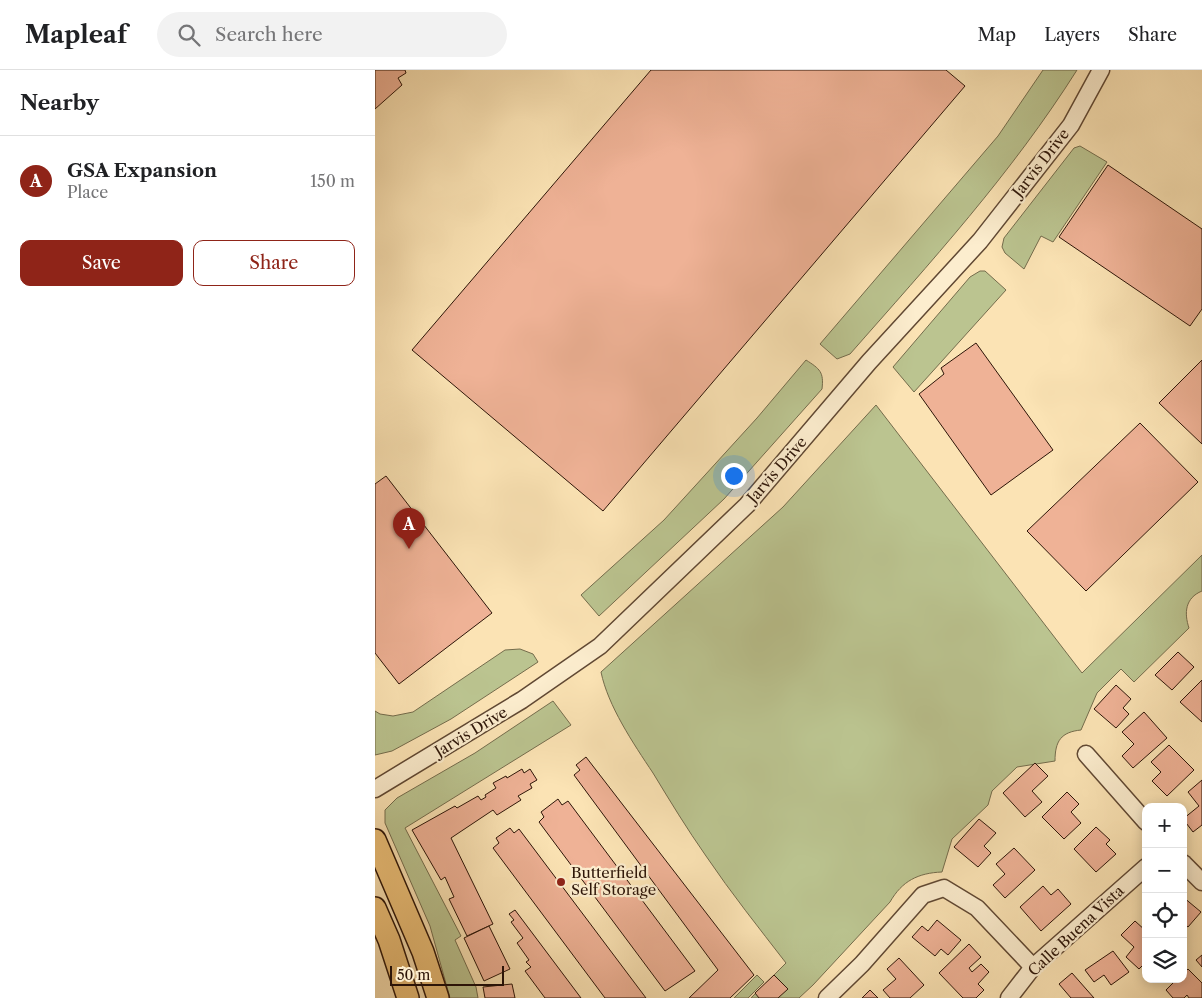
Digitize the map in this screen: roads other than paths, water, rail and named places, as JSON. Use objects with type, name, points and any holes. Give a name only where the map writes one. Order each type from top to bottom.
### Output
[{"type":"main road","points":[[375,840],[423,952],[438,998]]},
{"type":"main road","points":[[375,908],[389,940],[407,998]]},
{"type":"street","name":"Jarvis Drive","points":[[375,789],[522,700],[601,646],[747,505],[869,362],[980,241],[1071,125],[1101,70]]},
{"type":"street","points":[[1087,754],[1142,817]]},
{"type":"street","points":[[1187,867],[1202,882]]},
{"type":"street","name":"Calle Buena Vista","points":[[1009,998],[1033,967],[1142,871]]},
{"type":"street","points":[[827,998],[863,964],[923,896],[944,888],[977,908],[1033,967]]},
{"type":"place","name":"GSA Expansion","points":[[409,549]]},
{"type":"place","name":"Butterfield Self Storage","points":[[561,882]]}]
